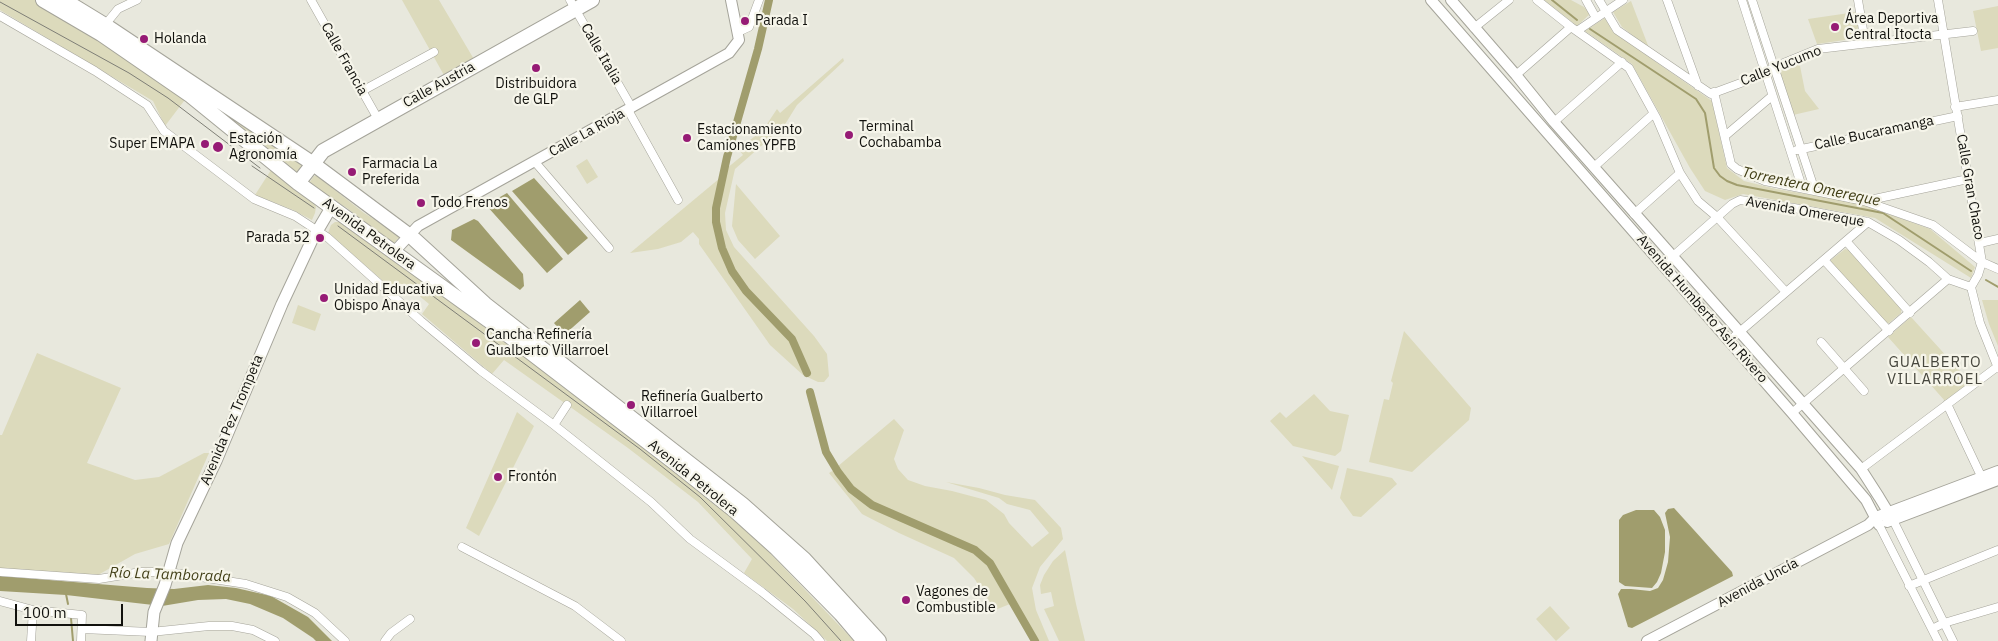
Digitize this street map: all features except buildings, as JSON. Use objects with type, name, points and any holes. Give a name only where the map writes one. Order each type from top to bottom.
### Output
[{"type":"highway","name":"Avenida Petrolera","points":[[43,0],[101,34],[184,91],[298,183],[488,320],[735,511],[802,574],[864,641]]},
{"type":"highway","name":"Avenida Petrolera","points":[[64,0],[105,25],[312,163],[409,236],[486,304],[742,504],[804,559],[879,641]]},
{"type":"highway","name":"Calle Austria","points":[[298,183],[312,163],[324,151],[573,4],[592,0]]},
{"type":"main road","name":"Avenida Pez Trompeta","points":[[151,636],[151,621],[165,586],[177,543],[216,461],[282,304],[317,231],[332,206]]},
{"type":"street","points":[[105,25],[118,9],[137,0]]},
{"type":"street","name":"Calle Francia","points":[[311,0],[378,119]]},
{"type":"street","points":[[731,0],[738,32]]},
{"type":"street","name":"Calle La Rioja","points":[[393,253],[418,226],[729,53],[739,40],[738,32],[749,27],[759,0]]},
{"type":"street","name":"Avenida Humberto Asín Rivero","points":[[1431,0],[1664,264],[1866,500],[1938,641]]},
{"type":"street","name":"Avenida Humberto Asín Rivero","points":[[1451,0],[1634,214],[1861,470],[1890,516],[1953,641]]},
{"type":"street","points":[[1474,28],[1509,0]]},
{"type":"street","points":[[1537,0],[1629,68],[1680,173],[1698,201],[1717,217],[1786,292]]},
{"type":"street","points":[[1599,0],[1617,30],[1698,86],[1712,93]]},
{"type":"street","points":[[1516,75],[1574,29],[1596,18],[1624,0]]},
{"type":"street","points":[[1667,0],[1698,86]]},
{"type":"street","points":[[1742,0],[1802,187]]},
{"type":"street","points":[[1752,0],[1815,191]]},
{"type":"street","points":[[1858,0],[1865,42]]},
{"type":"street","name":"Calle Gran Chaco","points":[[1938,0],[1980,243],[1982,262],[1978,275],[1971,287]]},
{"type":"street","points":[[1586,1],[1596,18]]},
{"type":"street","name":"Calle Italia","points":[[573,4],[678,200]]},
{"type":"street","points":[[0,16],[95,71],[147,105],[164,131],[254,199],[295,216],[327,237],[436,334],[481,371],[651,502],[690,539],[762,592],[814,634],[819,641]]},
{"type":"street","name":"Calle Yucumo","points":[[1712,93],[1765,74],[1774,67],[1818,49],[1865,42],[1973,31]]},
{"type":"street","points":[[362,91],[434,52]]},
{"type":"street","points":[[1554,122],[1622,62]]},
{"type":"street","name":"Avenida Omereque","points":[[1712,93],[1731,164],[1737,169],[1765,181],[1864,201],[1933,226],[1982,262],[1998,269]]},
{"type":"street","points":[[1725,136],[1772,96]]},
{"type":"street","points":[[1955,107],[1998,100]]},
{"type":"street","points":[[1594,167],[1653,114]]},
{"type":"street","name":"Calle Bucaramanga","points":[[1790,152],[1958,116]]},
{"type":"street","points":[[535,162],[609,248]]},
{"type":"street","points":[[1634,214],[1680,173]]},
{"type":"street","points":[[1864,201],[1968,179]]},
{"type":"street","name":"Avenida Omereque","points":[[1717,217],[1732,204],[1740,200],[1868,222],[1899,240],[1930,262],[1948,279],[1971,287]]},
{"type":"street","points":[[1664,264],[1717,217]]},
{"type":"street","points":[[1728,341],[1868,222]]},
{"type":"street","points":[[1980,243],[1998,239]]},
{"type":"street","points":[[1846,241],[1910,313]]},
{"type":"street","points":[[1824,260],[1889,331]]},
{"type":"street","points":[[1792,413],[1948,279]]},
{"type":"street","points":[[1861,470],[1947,404],[1998,368],[1980,322],[1971,287]]},
{"type":"street","points":[[1821,342],[1864,390]]},
{"type":"street","points":[[1947,404],[1982,478]]},
{"type":"street","points":[[554,426],[567,405]]},
{"type":"street","name":"Avenida Uncía","points":[[1647,641],[1868,525],[1998,472]]},
{"type":"street","points":[[1890,516],[1998,480]]},
{"type":"street","points":[[462,547],[575,606],[621,641]]},
{"type":"street","points":[[1909,586],[1998,550]]},
{"type":"street","points":[[0,572],[99,579],[141,572],[168,572],[246,584],[287,597],[315,613],[345,641]]},
{"type":"street","points":[[0,601],[33,610],[82,615],[81,641]]},
{"type":"street","points":[[1932,629],[1944,623],[1998,607]]},
{"type":"street","points":[[31,641],[33,610]]},
{"type":"street","points":[[385,641],[391,633],[410,619]]},
{"type":"street","points":[[82,629],[151,636],[209,626],[232,626],[253,630],[272,640]]},
{"type":"shaded area","points":[[0,0],[36,0],[73,21],[80,29],[132,60],[187,97],[165,126],[153,101],[0,10]]},
{"type":"shaded area","points":[[56,0],[304,164],[296,175]]},
{"type":"shaded area","points":[[402,0],[439,0],[475,61],[445,77]]},
{"type":"shaded area","points":[[1544,0],[1571,0],[1584,7],[1590,14],[1577,26]]},
{"type":"shaded area","points":[[1631,1],[1649,48],[1622,27],[1613,12]]},
{"type":"shaded area","points":[[1998,6],[1998,48],[1981,51],[1973,11]]},
{"type":"shaded area","name":"Área Deportiva Central Itocta","points":[[1856,12],[1859,38],[1817,44],[1808,19]]},
{"type":"shaded area","points":[[1605,18],[1613,32],[1712,101],[1727,168],[1744,181],[1776,189],[1856,202],[1930,229],[1975,267],[1971,278],[1875,218],[1743,194],[1725,200],[1705,191],[1690,168],[1632,64],[1585,31]]},
{"type":"shaded area","points":[[843,58],[844,61],[797,105],[784,126],[735,169],[725,213],[726,230],[734,247],[814,336],[827,354],[829,376],[824,382],[818,382],[803,375],[770,345],[699,244],[699,239],[693,232],[681,242],[658,249],[630,253],[726,173],[726,169],[743,155],[740,151],[741,147],[763,130],[777,109],[780,113]]},
{"type":"shaded area","points":[[1799,61],[1805,91],[1819,109],[1793,115],[1778,71]]},
{"type":"shaded area","points":[[587,159],[598,177],[587,184],[576,166]]},
{"type":"shaded area","points":[[271,170],[314,203],[316,207],[312,220],[293,210],[255,195]]},
{"type":"shaded area","points":[[314,176],[317,176],[364,213],[398,234],[399,237],[394,243],[391,243],[347,208],[310,185],[309,183]]},
{"type":"shaded area","points":[[534,178],[588,238],[568,255],[512,191]]},
{"type":"shaded area","points":[[736,184],[780,236],[755,259],[738,240],[732,226]]},
{"type":"shaded area","points":[[507,193],[563,259],[547,273],[486,205]]},
{"type":"shaded area","points":[[474,219],[478,221],[523,274],[524,286],[520,290],[451,240],[452,230]]},
{"type":"shaded area","points":[[335,222],[341,222],[436,291],[570,390],[705,494],[765,548],[854,641],[827,641],[793,609],[744,573],[752,559],[698,502],[628,448],[504,360],[492,374],[422,314],[429,304],[405,284],[398,294],[328,233],[331,225]]},
{"type":"shaded area","points":[[1845,249],[1849,250],[1901,308],[1901,313],[1889,323],[1885,323],[1830,263],[1831,260]]},
{"type":"shaded area","points":[[580,300],[590,312],[564,335],[554,323]]},
{"type":"shaded area","points":[[1982,300],[1998,300],[1998,346],[1989,324]]},
{"type":"shaded area","points":[[298,305],[321,314],[315,331],[292,323]]},
{"type":"shaded area","points":[[1911,317],[1970,382],[1945,401],[1888,337]]},
{"type":"shaded area","points":[[1404,331],[1471,408],[1469,420],[1412,472],[1369,462],[1384,399],[1389,400],[1393,383],[1391,381]]},
{"type":"shaded area","points":[[37,353],[121,388],[87,463],[135,480],[159,477],[204,453],[209,453],[169,544],[135,554],[98,575],[0,568],[0,435],[2,435]]},
{"type":"shaded area","points":[[1314,394],[1330,411],[1349,415],[1341,451],[1335,456],[1293,446],[1270,421],[1280,412],[1286,418]]},
{"type":"shaded area","name":"Frontón","points":[[517,412],[534,426],[479,536],[466,528]]},
{"type":"shaded area","points":[[894,419],[904,430],[894,459],[898,469],[908,480],[925,486],[986,500],[1004,514],[1009,523],[1032,547],[1049,533],[1030,510],[1007,504],[999,498],[946,482],[1035,500],[1061,528],[1063,539],[1040,567],[1032,588],[1036,610],[1049,641],[1038,641],[990,561],[979,550],[961,540],[874,503],[859,493],[837,467]]},
{"type":"shaded area","points":[[1302,456],[1339,466],[1332,490]]},
{"type":"shaded area","points":[[1347,468],[1392,478],[1397,484],[1361,517],[1353,516],[1340,498]]},
{"type":"shaded area","points":[[834,470],[861,501],[877,510],[950,540],[970,551],[986,564],[1010,604],[995,610],[974,578],[954,558],[862,514],[829,473]]},
{"type":"shaded area","points":[[1674,508],[1732,572],[1733,576],[1632,628],[1628,627],[1618,594],[1621,589],[1650,591],[1658,588],[1663,580],[1668,562],[1670,537],[1665,513],[1668,509]]},
{"type":"shaded area","points":[[1636,510],[1654,510],[1660,517],[1665,530],[1665,552],[1661,573],[1652,588],[1625,586],[1619,582],[1619,520],[1623,515]]},
{"type":"shaded area","points":[[1065,550],[1085,641],[1059,641],[1044,609],[1054,606],[1051,592],[1041,594],[1040,585],[1053,561]]},
{"type":"shaded area","name":"Río La Tamborada","points":[[0,576],[147,588],[174,589],[208,585],[236,588],[271,596],[308,617],[332,641],[316,641],[283,618],[250,604],[226,599],[198,600],[162,606],[66,595],[0,591]]},
{"type":"shaded area","points":[[1550,606],[1570,628],[1556,641],[1536,619]]},
{"type":"waterway","points":[[769,0],[758,49],[727,157],[716,208],[716,222],[722,248],[732,271],[746,291],[792,339],[807,373]]},
{"type":"waterway","name":"Torrentera Omereque","points":[[1552,0],[1577,20]]},
{"type":"waterway","name":"Torrentera Omereque","points":[[1590,29],[1696,99],[1705,113],[1714,168],[1727,181],[1737,185],[1883,213],[1971,271]]},
{"type":"waterway","name":"Torrentera Omereque","points":[[1986,280],[1998,287]]},
{"type":"waterway","points":[[810,392],[826,452],[851,489],[872,505],[975,550],[990,563],[1035,641]]},
{"type":"waterway","points":[[66,594],[68,604]]},
{"type":"waterway","points":[[71,618],[73,641]]},
{"type":"tram line","points":[[0,2],[129,73],[168,98],[260,168]]},
{"type":"tram line","points":[[252,166],[314,208]]},
{"type":"tram line","points":[[338,226],[640,449],[700,497],[805,601],[841,641]]},
{"type":"place","name":"Parada I","points":[[745,21]]},
{"type":"place","name":"Área Deportiva Central Itocta","points":[[1835,27]]},
{"type":"place","name":"Holanda","points":[[144,39]]},
{"type":"place","name":"Distribuidora de GLP","points":[[536,68]]},
{"type":"place","name":"Terminal Cochabamba","points":[[849,135]]},
{"type":"place","name":"Estacionamiento Camiones YPFB","points":[[687,138]]},
{"type":"place","name":"Super EMAPA","points":[[205,144]]},
{"type":"place","name":"Estación Agronomía","points":[[218,147]]},
{"type":"place","name":"Farmacia La Preferida","points":[[352,172]]},
{"type":"place","name":"Todo Frenos","points":[[421,203]]},
{"type":"place","name":"Parada 52","points":[[320,238]]},
{"type":"place","name":"Unidad Educativa Obispo Anaya","points":[[324,298]]},
{"type":"place","name":"Cancha Refinería Gualberto Villarroel","points":[[476,343]]},
{"type":"place","name":"Refinería Gualberto Villarroel","points":[[631,405]]},
{"type":"place","name":"Frontón","points":[[498,477]]},
{"type":"place","name":"Vagones de Combustible","points":[[906,600]]},
{"type":"district","name":"GUALBERTO VILLARROEL","points":[[1935,372]]}]
